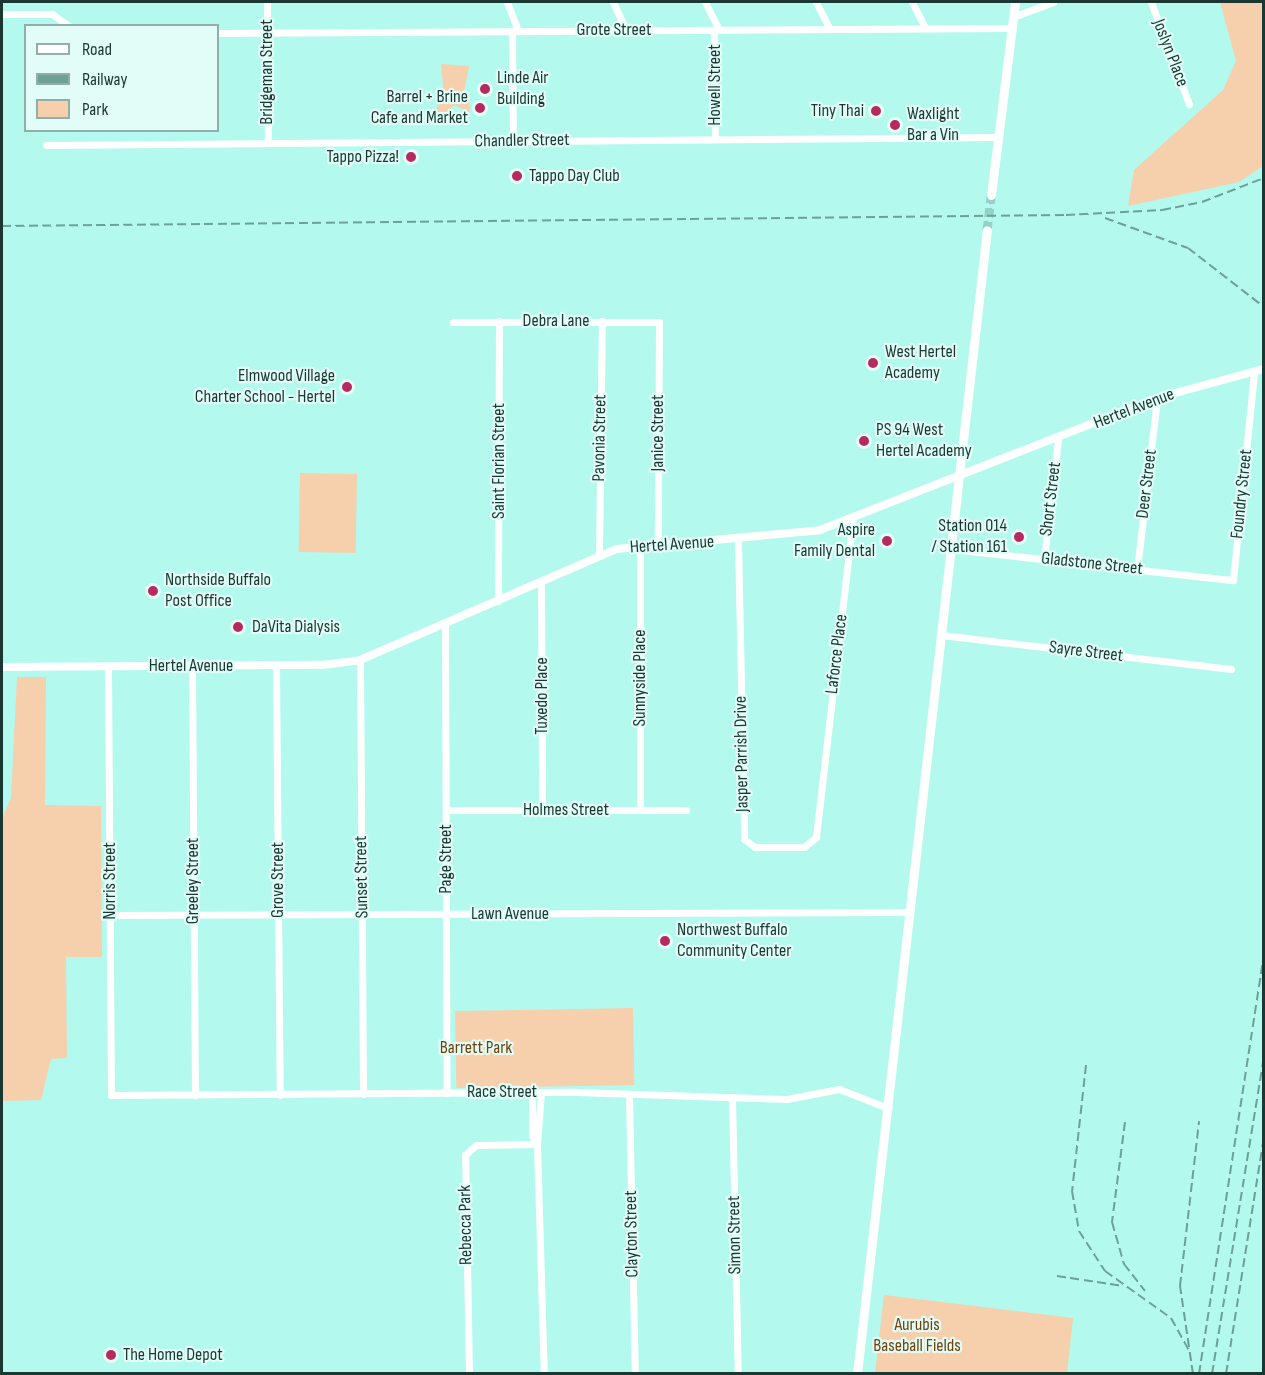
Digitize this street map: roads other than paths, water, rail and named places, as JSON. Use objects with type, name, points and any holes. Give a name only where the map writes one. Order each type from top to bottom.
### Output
[{"type":"main road","points":[[991,195],[1015,2]]},
{"type":"main road","points":[[856,1374],[987,230]]},
{"type":"street","name":"Bridgeman Street","points":[[267,2],[268,143]]},
{"type":"street","points":[[507,2],[515,31],[513,141]]},
{"type":"street","points":[[613,2],[626,30]]},
{"type":"street","name":"Howell Street","points":[[705,2],[716,30],[715,139]]},
{"type":"street","points":[[816,2],[830,29]]},
{"type":"street","points":[[912,2],[925,28]]},
{"type":"street","points":[[1013,17],[1053,2]]},
{"type":"street","name":"Joslyn Place","points":[[1151,2],[1189,104]]},
{"type":"street","points":[[2,14],[52,14],[66,24]]},
{"type":"street","name":"Grote Street","points":[[219,33],[1011,28]]},
{"type":"street","name":"Chandler Street","points":[[46,145],[997,137]]},
{"type":"street","name":"Saint Florian Street","points":[[498,601],[499,321]]},
{"type":"street","name":"Pavonia Street","points":[[599,556],[602,321]]},
{"type":"street","name":"Debra Lane","points":[[453,322],[659,322]]},
{"type":"street","name":"Janice Street","points":[[657,545],[659,322]]},
{"type":"street","name":"Hertel Avenue","points":[[2,667],[276,665],[360,660],[445,625],[599,556],[640,546],[791,537],[853,518],[1157,398],[1259,371]]},
{"type":"street","name":"Foundry Street","points":[[1233,580],[1259,371]]},
{"type":"street","name":"Deer Street","points":[[1137,569],[1157,398]]},
{"type":"street","name":"Short Street","points":[[1044,559],[1058,439]]},
{"type":"street","name":"Laforce Place","points":[[822,790],[853,518]]},
{"type":"street","name":"Jasper Parrish Drive","points":[[738,541],[746,843],[755,847],[808,846],[816,837],[822,790]]},
{"type":"street","name":"Sunnyside Place","points":[[640,546],[640,810]]},
{"type":"street","name":"Gladstone Street","points":[[951,549],[1233,580]]},
{"type":"street","name":"Tuxedo Place","points":[[541,582],[542,810]]},
{"type":"street","name":"Page Street","points":[[445,625],[447,1093]]},
{"type":"street","name":"Sayre Street","points":[[941,635],[1231,669]]},
{"type":"street","name":"Sunset Street","points":[[360,660],[363,1094]]},
{"type":"street","name":"Grove Street","points":[[276,665],[280,1095]]},
{"type":"street","name":"Greeley Street","points":[[192,666],[195,1095]]},
{"type":"street","name":"Norris Street","points":[[108,667],[111,1095]]},
{"type":"street","name":"Holmes Street","points":[[446,810],[686,810]]},
{"type":"street","name":"Lawn Avenue","points":[[110,915],[910,912]]},
{"type":"street","name":"Race Street","points":[[111,1095],[541,1092],[787,1099],[839,1089],[888,1108]]},
{"type":"street","points":[[532,1092],[532,1135],[537,1144]]},
{"type":"street","points":[[541,1092],[537,1144],[544,1374]]},
{"type":"street","name":"Clayton Street","points":[[629,1095],[634,1374]]},
{"type":"street","name":"Simon Street","points":[[732,1097],[738,1374]]},
{"type":"street","name":"Rebecca Park","points":[[470,1374],[465,1155],[476,1144],[537,1144]]},
{"type":"tunnel","points":[[987,230],[991,195]]},
{"type":"railway","points":[[2,226],[1066,215],[1162,210],[1202,202],[1264,178]]},
{"type":"railway","points":[[1105,218],[1188,248],[1264,307]]},
{"type":"railway","points":[[1199,1374],[1264,953]]},
{"type":"railway","points":[[1212,1374],[1264,1055]]},
{"type":"railway","points":[[1086,1065],[1072,1191],[1079,1231],[1105,1271],[1171,1318],[1190,1352]]},
{"type":"railway","points":[[1193,1374],[1180,1286],[1199,1121]]},
{"type":"railway","points":[[1125,1122],[1112,1222],[1124,1264],[1145,1291]]},
{"type":"railway","points":[[1226,1374],[1264,1137]]},
{"type":"railway","points":[[1057,1276],[1123,1286]]},
{"type":"place","name":"Linde Air Building","points":[[485,89]]},
{"type":"place","name":"Barrel + Brine Cafe and Market","points":[[480,108]]},
{"type":"place","name":"Tiny Thai","points":[[876,111]]},
{"type":"place","name":"Waxlight Bar a Vin","points":[[895,125]]},
{"type":"place","name":"Tappo Pizza!","points":[[411,157]]},
{"type":"place","name":"Tappo Day Club","points":[[517,176]]},
{"type":"place","name":"West Hertel Academy","points":[[873,363]]},
{"type":"place","name":"Elmwood Village Charter School - Hertel","points":[[347,387]]},
{"type":"place","name":"PS 94 West Hertel Academy","points":[[864,441]]},
{"type":"place","name":"Station 014 / Station 161","points":[[1019,537]]},
{"type":"place","name":"Aspire Family Dental","points":[[887,541]]},
{"type":"place","name":"Northside Buffalo Post Office","points":[[153,591]]},
{"type":"place","name":"DaVita Dialysis","points":[[238,627]]},
{"type":"place","name":"Northwest Buffalo Community Center","points":[[665,941]]},
{"type":"place","name":"The Home Depot","points":[[111,1355]]},
{"type":"park label","name":"Barrett Park","points":[[476,1048]]},
{"type":"park label","name":"Aurubis Baseball Fields","points":[[917,1336]]}]
